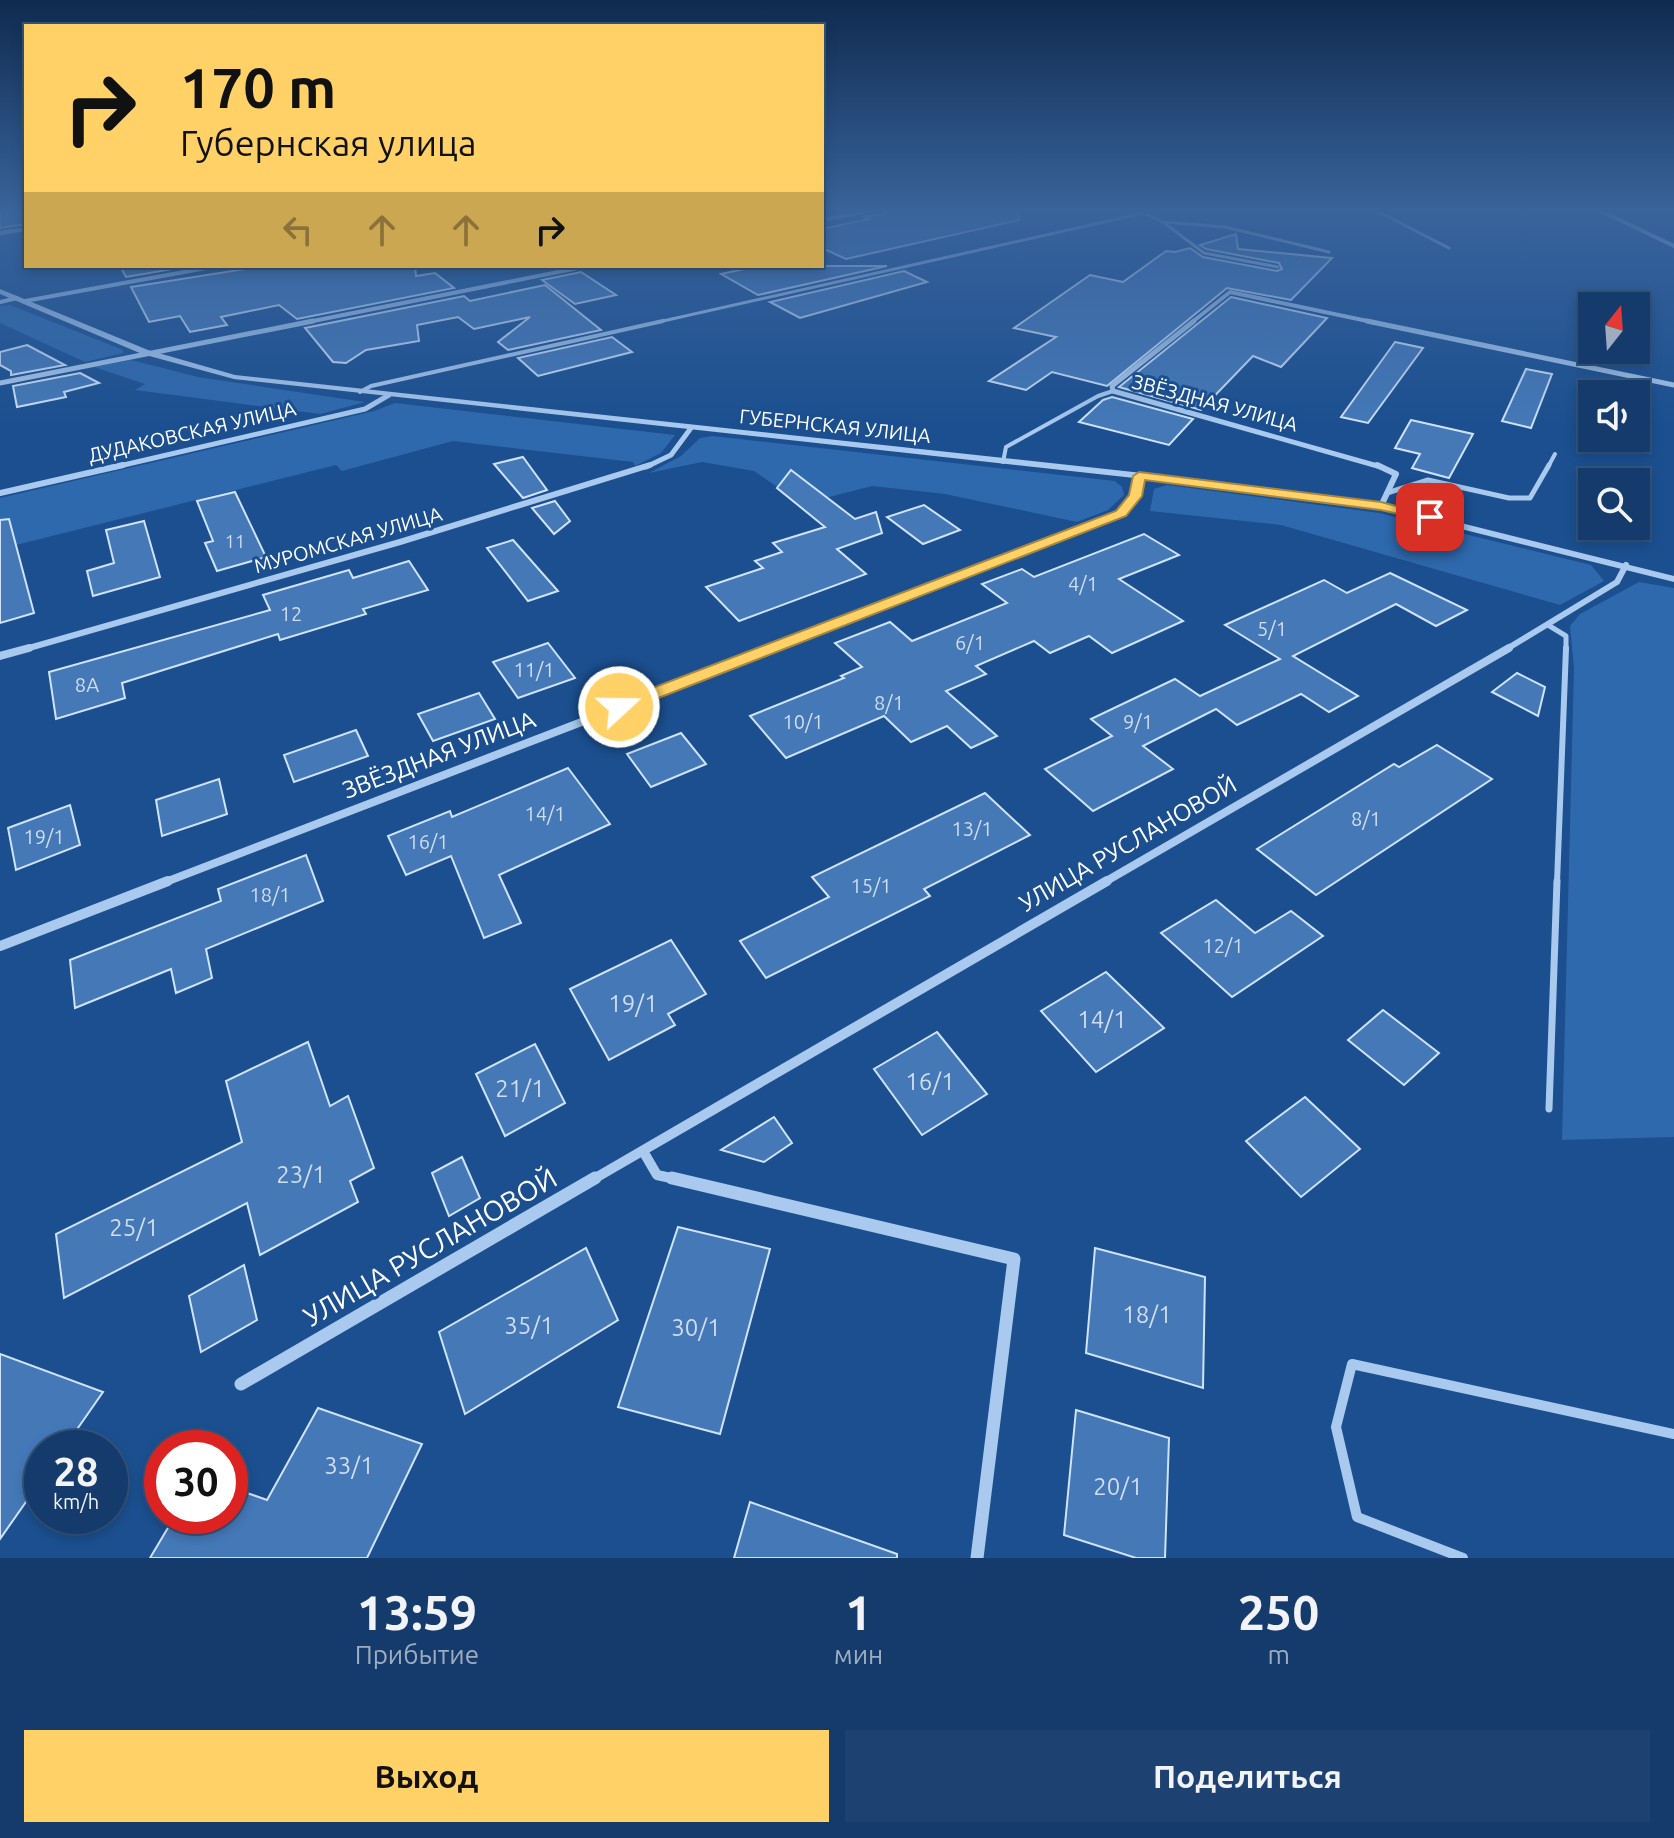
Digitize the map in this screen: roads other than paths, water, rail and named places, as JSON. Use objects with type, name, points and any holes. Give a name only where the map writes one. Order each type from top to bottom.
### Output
[{"type":"street","points":[[0,302],[124,282]]},
{"type":"street","points":[[0,383],[507,282]]},
{"type":"street","name":"ГУБЕРНСКАЯ УЛИЦА","points":[[0,291],[145,352],[234,377],[1139,476],[1381,506],[1674,579]]},
{"type":"street","name":"ЗВЁЗДНАЯ УЛИЦА","points":[[1387,493],[1396,474],[1374,463],[1113,391],[1112,386],[1230,292],[1674,385]]},
{"type":"street","name":"ДУДАКОВСКАЯ УЛИЦА","points":[[0,493],[365,409],[389,395]]},
{"type":"street","name":"МУРОМСКАЯ УЛИЦА","points":[[0,656],[400,542],[641,469],[671,455],[691,428]]},
{"type":"street","name":"ЗВЁЗДНАЯ УЛИЦА","points":[[0,946],[1121,514],[1136,496],[1139,476]]},
{"type":"street","points":[[1381,506],[1387,493]]},
{"type":"street","name":"УЛИЦА РУСЛАНОВОЙ","points":[[241,1384],[1548,625],[1617,582],[1626,565]]},
{"type":"street","points":[[643,1151],[657,1175],[1014,1259],[977,1558]]},
{"type":"lane","points":[[360,392],[371,386],[837,282]]},
{"type":"lane","points":[[1003,462],[1006,447],[1098,396],[1113,391]]},
{"type":"lane","points":[[1387,493],[1428,480],[1509,498],[1530,498],[1555,454]]},
{"type":"lane","points":[[1548,625],[1566,636],[1549,1109]]},
{"type":"lane","points":[[1463,1558],[1357,1517],[1336,1427],[1352,1364],[1674,1434]]}]
